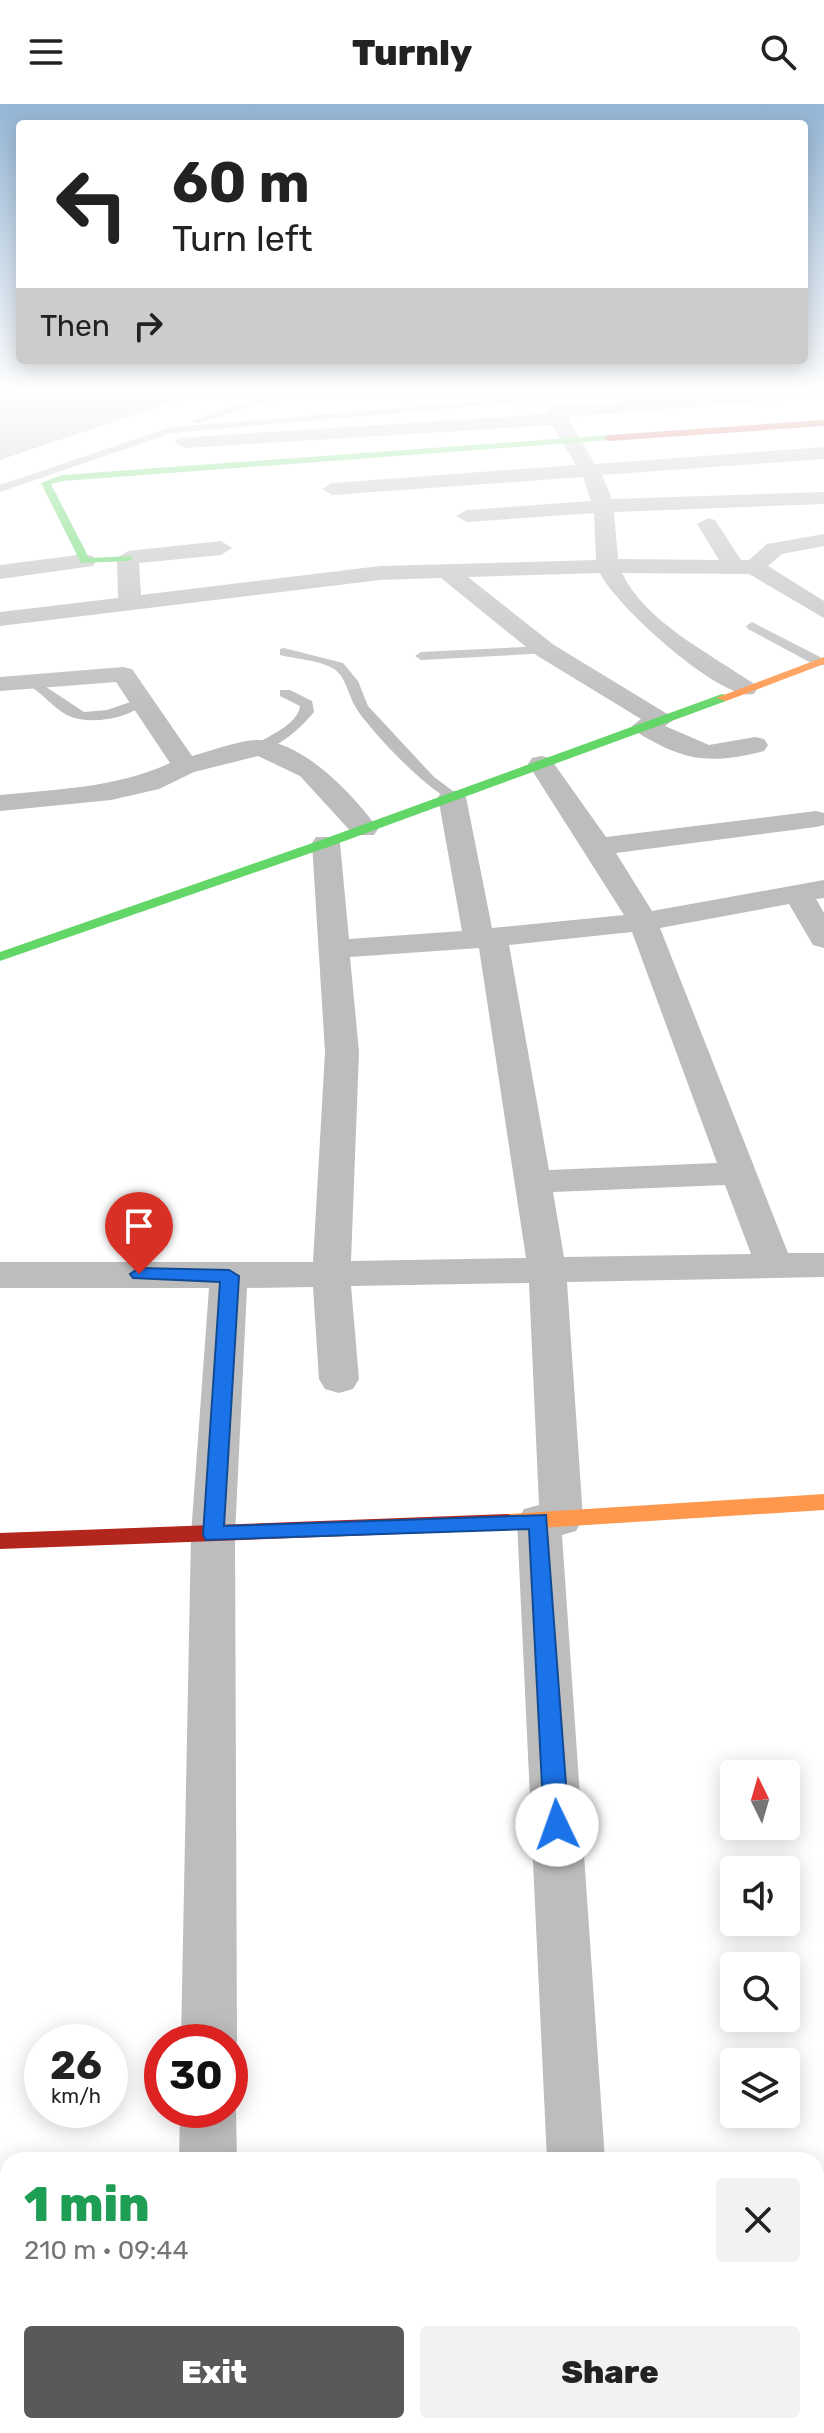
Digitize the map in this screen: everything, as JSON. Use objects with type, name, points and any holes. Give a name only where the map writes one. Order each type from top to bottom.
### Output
[{"type":"street","points":[[55,502],[85,561]]},
{"type":"street","points":[[601,502],[608,566],[614,581],[656,626],[745,689]]},
{"type":"street","points":[[467,516],[722,502]]},
{"type":"street","points":[[708,524],[744,566],[823,609]]},
{"type":"street","points":[[0,619],[380,573],[608,566],[744,566],[775,549],[821,543]]},
{"type":"street","points":[[0,572],[221,548]]},
{"type":"street","points":[[128,558],[130,604]]},
{"type":"street","points":[[448,572],[545,650],[703,755],[715,756],[755,745]]},
{"type":"street","points":[[0,957],[326,843],[823,662]]},
{"type":"street","points":[[0,684],[118,673],[127,676],[139,703],[185,766]]},
{"type":"street","points":[[0,803],[111,792],[149,783],[185,766],[259,748],[286,757],[309,770],[364,829]]},
{"type":"street","points":[[541,764],[598,847],[643,922],[774,1266]]},
{"type":"street","points":[[452,797],[486,939],[547,1269],[550,1520],[576,2152]]},
{"type":"street","points":[[598,847],[816,819]]},
{"type":"street","points":[[326,843],[342,1052],[331,1274],[339,1379]]},
{"type":"street","points":[[334,949],[486,939],[643,922],[811,891],[824,939]]},
{"type":"street","points":[[533,1182],[739,1173]]},
{"type":"street","points":[[0,1275],[229,1276],[824,1265]]},
{"type":"street","points":[[209,2024],[213,1535],[229,1276]]},
{"type":"street","points":[[0,1541],[550,1520],[824,1502]]},
{"type":"street","points":[[208,2128],[208,2152]]},
{"type":"lane","points":[[752,626],[823,662]]},
{"type":"lane","points":[[421,656],[545,650]]},
{"type":"lane","points":[[284,652],[338,666],[351,681],[362,707],[429,780],[452,797]]},
{"type":"lane","points":[[31,681],[52,692],[77,714],[101,716],[139,703]]},
{"type":"lane","points":[[259,748],[298,723],[307,712],[307,704],[285,693]]},
{"type":"traffic: fast","points":[[55,502],[85,561],[128,558]]},
{"type":"traffic: fast","points":[[0,957],[326,843],[722,698]]},
{"type":"traffic: slow","points":[[722,698],[824,660]]},
{"type":"traffic: slow","points":[[507,1522],[824,1502]]},
{"type":"traffic: jam","points":[[0,1541],[507,1522]]},
{"type":"route","points":[[139,1274],[229,1276],[213,1535],[539,1521],[557,1825]]}]
